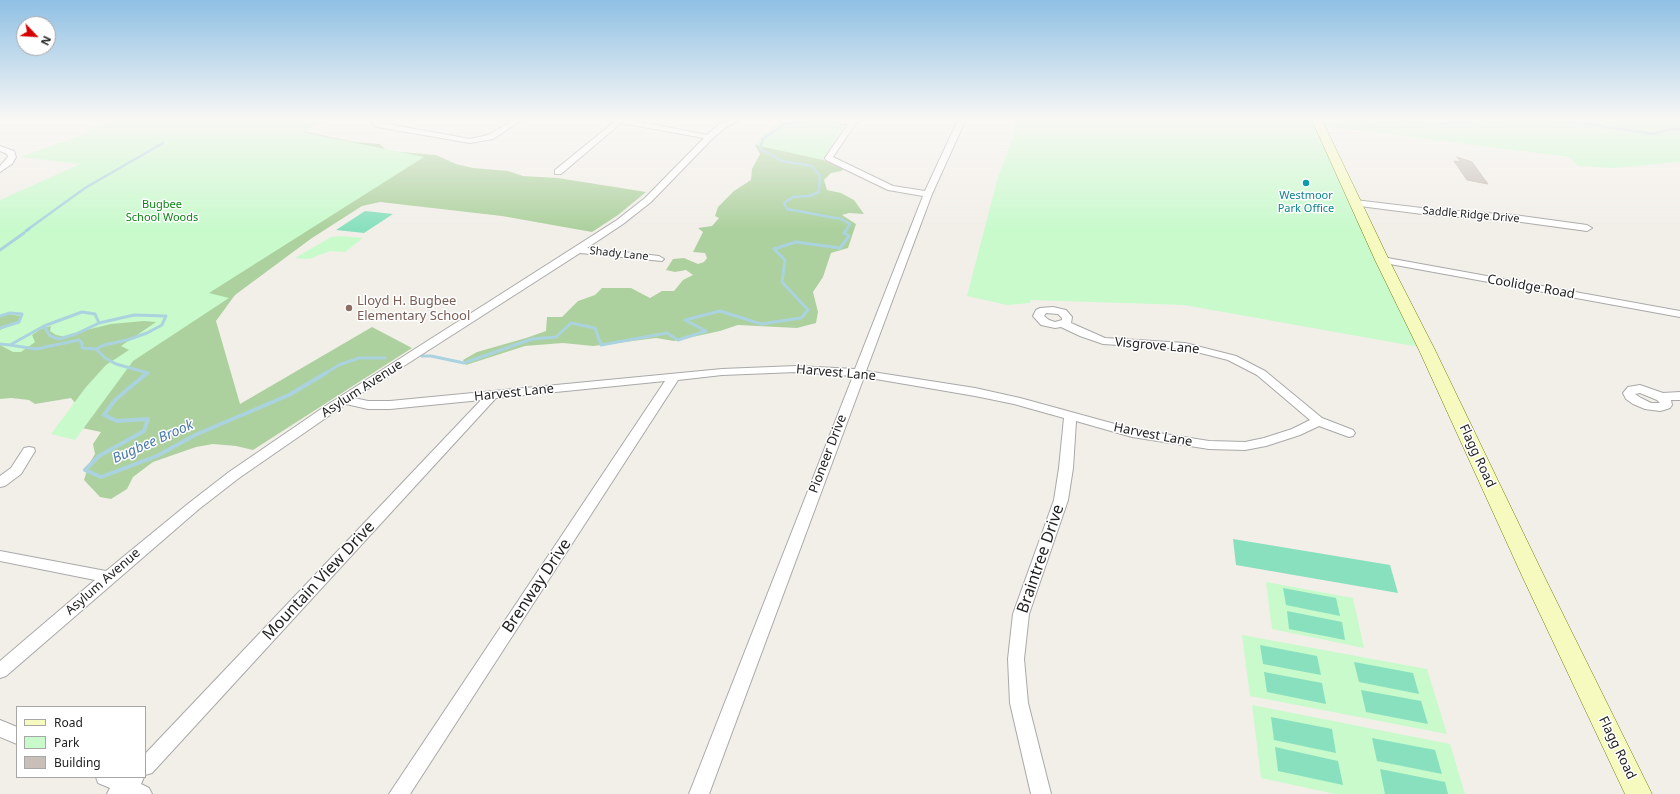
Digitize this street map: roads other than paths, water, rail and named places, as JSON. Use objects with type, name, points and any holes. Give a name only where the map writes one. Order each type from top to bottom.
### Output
[{"type":"street","points":[[0,170],[9,162],[12,155]]},
{"type":"street","points":[[558,172],[578,155]]},
{"type":"street","name":"Asylum Avenue","points":[[0,671],[109,577],[194,506],[234,475],[344,400],[620,222],[648,200],[692,155]]},
{"type":"street","points":[[831,155],[829,158],[891,188],[928,194]]},
{"type":"street","name":"Pioneer Drive","points":[[699,794],[928,194],[946,155]]},
{"type":"street","name":"Flagg Road","points":[[1333,155],[1534,578],[1639,794]]},
{"type":"street","name":"Saddle Ridge Drive","points":[[1355,203],[1437,213],[1514,218],[1587,228]]},
{"type":"street","name":"Shady Lane","points":[[578,250],[659,258]]},
{"type":"street","name":"Coolidge Road","points":[[1382,260],[1680,314]]},
{"type":"street","name":"Visgrove Lane","points":[[1064,324],[1103,341],[1185,346],[1218,353],[1232,358],[1261,372],[1318,421],[1349,433]]},
{"type":"street","name":"Harvest Lane","points":[[344,400],[376,405],[674,377],[782,369],[859,373],[920,382],[1016,401],[1070,417],[1163,439],[1208,445],[1234,446],[1266,442],[1296,432],[1318,421]]},
{"type":"street","name":"Brenway Drive","points":[[399,794],[674,377]]},
{"type":"street","name":"Mountain View Drive","points":[[146,766],[492,394]]},
{"type":"street","points":[[1661,397],[1680,396]]},
{"type":"street","name":"Braintree Drive","points":[[1041,794],[1019,703],[1016,659],[1021,614],[1061,500],[1066,468],[1070,417]]},
{"type":"street","points":[[0,483],[16,471],[29,451]]},
{"type":"street","points":[[0,556],[109,577]]},
{"type":"street","points":[[0,728],[16,736]]},
{"type":"street","points":[[107,778],[130,788]]},
{"type":"waterway","points":[[27,230],[85,188],[142,155]]},
{"type":"waterway","name":"Bugbee Brook","points":[[771,155],[782,161],[812,166],[820,176],[819,192],[809,196],[793,197],[784,203],[787,209],[841,219],[850,224],[846,230]]},
{"type":"waterway","name":"Bugbee Brook","points":[[422,356],[431,356],[464,363],[532,339],[556,337],[571,323],[595,328],[601,345],[667,333],[678,340],[706,331],[685,320],[720,311],[761,324],[801,318],[808,310],[782,282],[785,260],[774,249],[796,242],[840,248],[849,236],[844,233],[847,229]]},
{"type":"waterway","points":[[0,250],[24,233]]},
{"type":"waterway","name":"Bugbee Brook","points":[[44,326],[82,312],[95,314],[99,323]]},
{"type":"waterway","name":"Bugbee Brook","points":[[0,316],[10,313],[22,314],[19,322],[0,328]]},
{"type":"waterway","name":"Bugbee Brook","points":[[96,349],[104,345],[127,340],[147,333],[162,325],[166,316],[134,315],[99,323]]},
{"type":"waterway","points":[[44,326],[50,336],[59,339],[76,334],[99,323]]},
{"type":"waterway","name":"Bugbee Brook","points":[[10,345],[44,326]]},
{"type":"waterway","points":[[10,345],[36,349],[79,340],[82,343],[82,348],[96,349]]},
{"type":"waterway","name":"Bugbee Brook","points":[[0,344],[10,345]]},
{"type":"waterway","name":"Bugbee Brook","points":[[96,349],[105,358],[116,364],[148,373],[147,374]]},
{"type":"waterway","name":"Bugbee Brook","points":[[324,374],[339,365],[359,358],[385,358]]},
{"type":"waterway","name":"Bugbee Brook","points":[[147,373],[115,400],[104,415],[117,421],[148,419],[144,431],[99,456],[85,470],[101,477],[157,456],[195,435],[289,395],[326,373]]},
{"type":"place","name":"Westmoor Park Office","points":[[1306,183]]},
{"type":"place","name":"Lloyd H. Bugbee Elementary School","points":[[349,308]]},
{"type":"park label","name":"Bugbee School Woods","points":[[162,211]]}]
